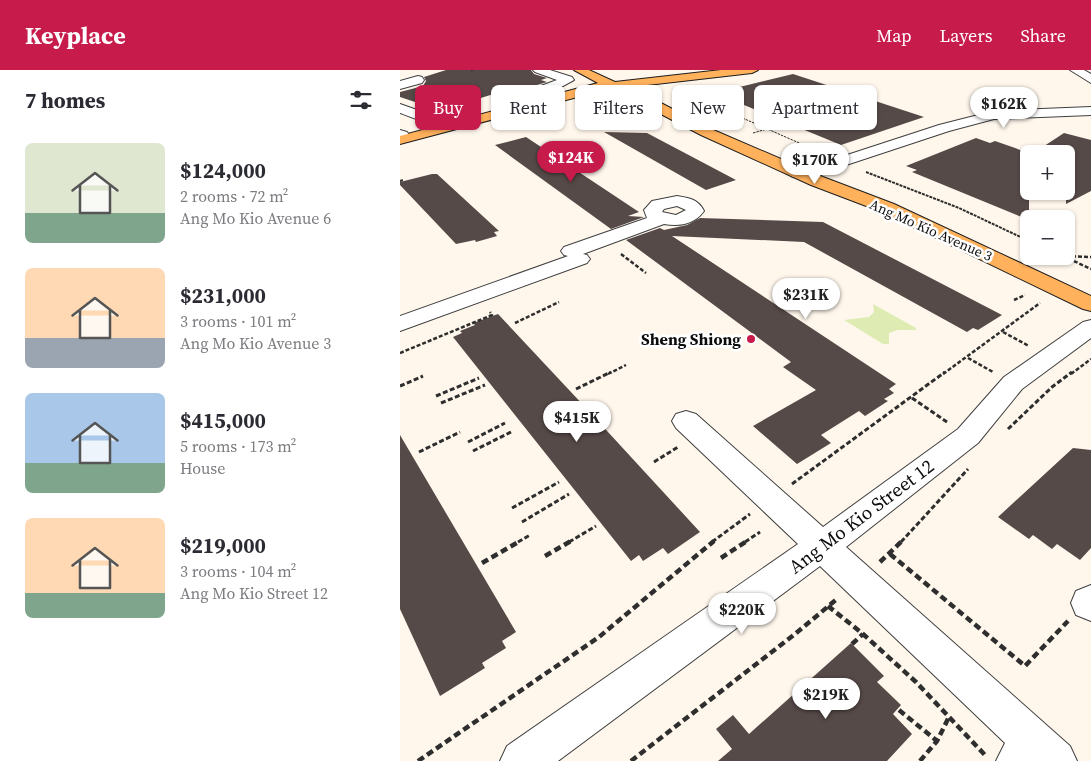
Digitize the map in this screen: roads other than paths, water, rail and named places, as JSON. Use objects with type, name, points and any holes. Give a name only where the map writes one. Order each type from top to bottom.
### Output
[{"type":"main road","name":"Ang Mo Kio Avenue 3","points":[[578,70],[619,78],[640,85]]},
{"type":"main road","points":[[571,87],[579,84],[583,79],[578,70]]},
{"type":"main road","points":[[481,111],[571,87],[619,78],[729,70]]},
{"type":"main road","points":[[672,92],[661,86],[664,82],[752,70]]},
{"type":"main road","name":"Ang Mo Kio Avenue 3","points":[[619,78],[672,112]]},
{"type":"main road","points":[[565,93],[619,78],[678,79]]},
{"type":"main road","points":[[400,136],[491,113]]},
{"type":"main road","points":[[400,136],[418,130]]},
{"type":"main road","name":"Ang Mo Kio Avenue 3","points":[[704,130],[796,173],[1091,285]]},
{"type":"main road","name":"Ang Mo Kio Avenue 3","points":[[806,157],[831,165],[1091,304]]},
{"type":"street","points":[[539,70],[568,80],[557,85]]},
{"type":"street","points":[[1076,70],[1091,79]]},
{"type":"street","points":[[400,85],[418,80]]},
{"type":"street","points":[[400,108],[415,114]]},
{"type":"street","points":[[796,173],[831,165],[857,165],[913,143],[974,124],[1006,118],[1091,111]]},
{"type":"street","points":[[1050,114],[1087,120]]},
{"type":"street","points":[[400,324],[575,255],[603,240],[661,219]]},
{"type":"street","name":"Ang Mo Kio Street 12","points":[[522,761],[822,546],[968,436],[1013,383],[1091,327]]},
{"type":"street","points":[[684,432],[770,500],[822,546],[1035,754]]},
{"type":"place","name":"Sheng Shiong","points":[[751,339]]}]
